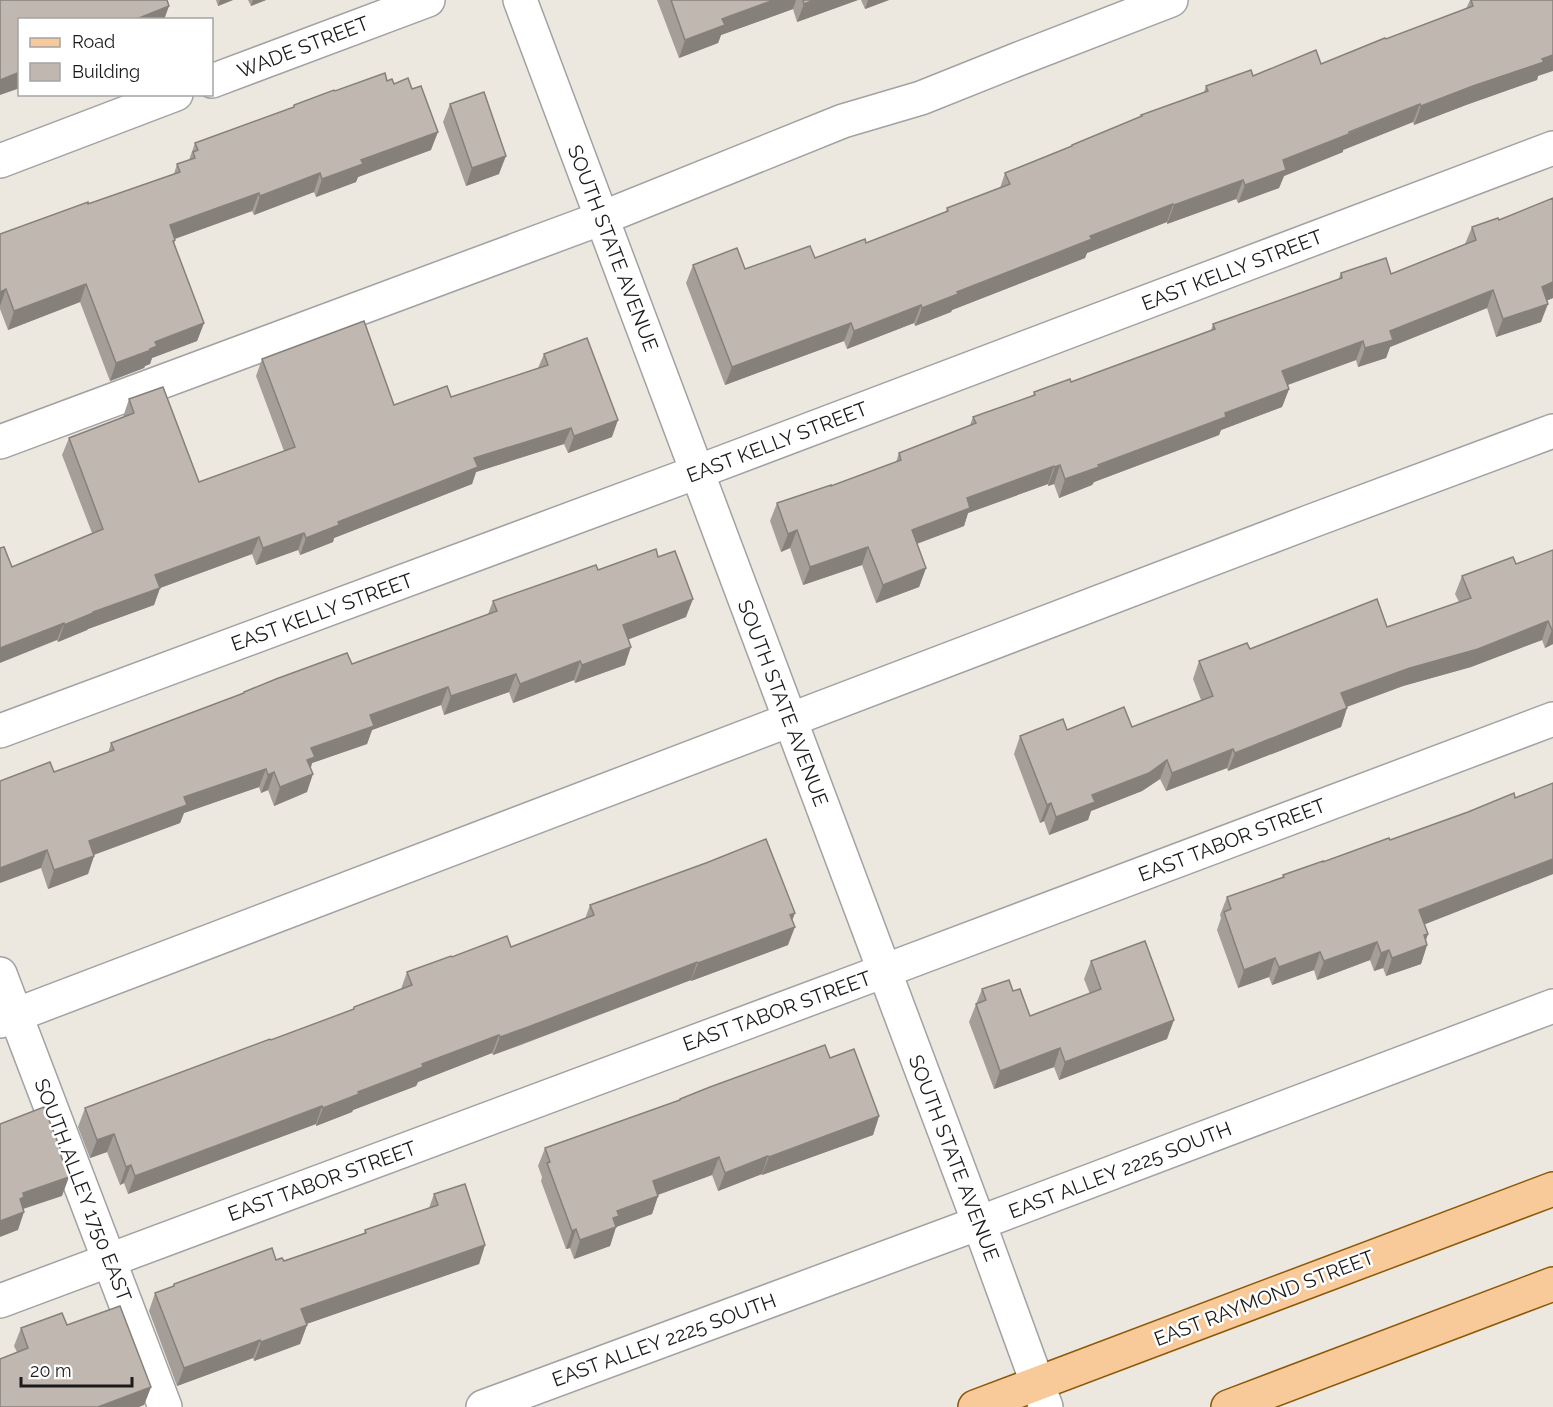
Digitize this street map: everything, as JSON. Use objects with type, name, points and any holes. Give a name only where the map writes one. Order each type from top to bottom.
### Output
[{"type":"main road","name":"EAST RAYMOND STREET","points":[[975,1407],[1042,1395],[1553,1189]]},
{"type":"main road","points":[[1228,1407],[1553,1284]]},
{"type":"street","name":"WADE STREET","points":[[213,81],[428,0]]},
{"type":"street","name":"SOUTH STATE AVENUE","points":[[520,0],[1042,1395]]},
{"type":"street","points":[[0,442],[602,218],[843,122],[921,98],[1171,0]]},
{"type":"street","points":[[0,161],[171,96]]},
{"type":"street","name":"EAST KELLY STREET","points":[[0,731],[697,472],[1553,148]]},
{"type":"street","points":[[8,1018],[1266,538],[1553,431]]},
{"type":"street","name":"EAST TABOR STREET","points":[[0,1301],[1553,718]]},
{"type":"street","name":"SOUTH ALLEY 1750 EAST","points":[[0,974],[8,1018],[110,1260],[165,1407]]},
{"type":"street","name":"EAST ALLEY 2225 SOUTH","points":[[483,1407],[1553,1006]]},
{"type":"building","points":[[0,0],[167,0],[169,6],[139,18],[18,18],[18,73],[0,80]]},
{"type":"building","points":[[671,0],[774,0],[722,19],[725,25],[685,40]]},
{"type":"building","points":[[1471,0],[1553,0],[1553,55],[1542,59],[1544,62],[1421,106],[1420,104],[1283,160],[1286,170],[1245,185],[1243,180],[1173,204],[1090,236],[1092,239],[922,308],[921,305],[854,331],[851,323],[732,367],[693,265],[737,248],[745,269],[810,246],[815,258],[865,239],[866,243],[1010,184],[1005,173],[1141,115],[1208,91],[1206,86],[1251,70],[1253,76],[1316,50],[1321,64],[1473,6]]},
{"type":"building","points":[[385,73],[387,81],[392,79],[394,84],[408,78],[412,89],[421,86],[438,132],[361,160],[363,164],[322,179],[320,173],[260,196],[259,193],[170,225],[175,240],[173,241],[204,323],[155,342],[157,346],[151,350],[116,363],[86,284],[14,311],[6,289],[0,292],[0,234],[180,172],[177,164],[195,158],[193,152],[198,150],[195,143]]},
{"type":"building","points":[[484,92],[506,156],[472,168],[450,104]]},
{"type":"building","points":[[1553,198],[1553,282],[1542,287],[1548,304],[1503,319],[1493,290],[1390,331],[1393,340],[1365,348],[1363,341],[1282,371],[1289,389],[1225,413],[1226,417],[1065,479],[1060,465],[1054,466],[967,498],[970,508],[912,530],[926,568],[883,585],[868,547],[810,567],[797,530],[788,534],[777,503],[901,460],[899,453],[976,423],[973,417],[1035,395],[1034,392],[1070,379],[1071,382],[1215,329],[1213,324],[1342,278],[1341,273],[1386,258],[1391,274],[1476,240],[1472,227],[1498,218],[1499,220]]},
{"type":"building","points":[[364,321],[394,405],[447,386],[451,397],[548,365],[544,354],[587,338],[618,420],[574,436],[571,428],[474,458],[478,467],[338,522],[339,525],[306,538],[304,533],[263,548],[259,537],[155,575],[160,588],[0,648],[0,548],[4,547],[12,567],[103,529],[69,438],[134,413],[129,399],[163,387],[199,482],[295,447],[262,359]]},
{"type":"building","points":[[656,549],[658,557],[675,551],[693,599],[623,625],[631,647],[582,665],[580,661],[520,684],[516,674],[451,696],[448,687],[370,715],[374,726],[311,748],[315,757],[307,760],[313,774],[280,787],[274,772],[268,775],[266,769],[184,797],[187,805],[89,841],[94,856],[54,870],[47,850],[0,868],[0,781],[50,762],[54,772],[114,750],[111,743],[276,679],[347,653],[352,664],[497,611],[493,601],[596,565],[598,570]]},
{"type":"building","points":[[1553,550],[1552,630],[1548,621],[1478,649],[1410,668],[1341,693],[1347,708],[1235,753],[1233,749],[1172,773],[1167,760],[1149,773],[1092,795],[1095,802],[1056,817],[1051,803],[1047,805],[1020,736],[1063,719],[1067,730],[1124,707],[1132,727],[1213,696],[1199,661],[1247,643],[1250,649],[1377,599],[1387,627],[1471,598],[1462,576],[1513,557],[1516,564]]},
{"type":"building","points":[[1553,783],[1553,859],[1419,910],[1428,934],[1424,935],[1427,945],[1392,958],[1389,950],[1381,953],[1377,942],[1324,961],[1320,952],[1279,967],[1275,958],[1244,970],[1224,912],[1231,909],[1227,897],[1284,877],[1283,875],[1468,812],[1514,793],[1515,798]]},
{"type":"building","points":[[766,839],[795,913],[790,915],[795,927],[528,1027],[500,1037],[499,1035],[422,1064],[423,1067],[358,1092],[359,1094],[135,1176],[131,1165],[126,1167],[114,1134],[97,1140],[85,1108],[354,1009],[354,1007],[412,985],[407,972],[507,936],[511,947],[594,915],[590,905]]},
{"type":"building","points":[[1145,941],[1174,1020],[1065,1062],[1060,1048],[1000,1071],[976,1004],[986,1000],[982,989],[1009,980],[1013,991],[1020,989],[1030,1016],[1101,989],[1091,961]]},
{"type":"building","points":[[825,1045],[830,1058],[854,1049],[879,1116],[725,1173],[719,1157],[653,1181],[658,1196],[617,1211],[619,1216],[613,1218],[616,1227],[580,1240],[576,1229],[572,1231],[547,1163],[550,1162],[545,1148]]},
{"type":"building","points":[[44,1107],[69,1177],[23,1193],[24,1197],[20,1199],[24,1212],[0,1221],[0,1124]]},
{"type":"building","points":[[465,1184],[485,1245],[301,1309],[307,1325],[184,1368],[155,1293],[272,1248],[276,1260],[282,1258],[284,1261],[366,1233],[365,1230],[438,1205],[434,1194]]},
{"type":"building","points":[[120,1306],[151,1387],[98,1407],[0,1407],[0,1359],[28,1348],[21,1328],[62,1313],[67,1325]]}]
